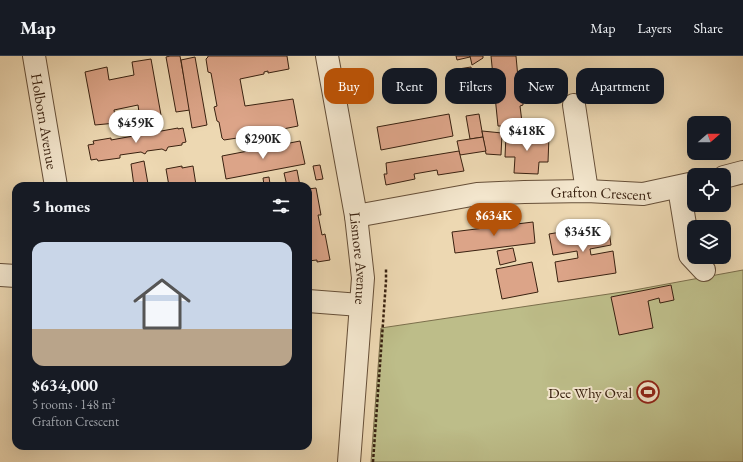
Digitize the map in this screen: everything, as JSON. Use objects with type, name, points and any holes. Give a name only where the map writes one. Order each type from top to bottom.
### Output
[{"type":"street","name":"Holborn Avenue","points":[[34,56],[55,182]]},
{"type":"street","name":"Lismore Avenue","points":[[327,56],[356,216],[363,278],[348,462]]},
{"type":"street","points":[[574,105],[587,191]]},
{"type":"street","points":[[731,175],[743,172]]},
{"type":"street","name":"Grafton Crescent","points":[[356,216],[477,194],[587,191],[643,194],[686,186],[690,255],[704,270]]},
{"type":"street","points":[[0,275],[12,276]]},
{"type":"street","points":[[312,301],[360,305]]},
{"type":"path","points":[[373,462],[386,269]]},
{"type":"green space","points":[[743,270],[743,462],[371,462],[381,328],[629,291]]},
{"type":"building","points":[[180,56],[190,110],[176,112],[166,57]]},
{"type":"building","points":[[208,56],[287,56],[289,69],[268,73],[268,71],[264,72],[264,74],[240,79],[245,106],[293,99],[298,126],[243,134],[244,137],[224,140],[222,138],[214,107],[217,106],[211,73],[208,72],[206,59]]},
{"type":"building","points":[[456,56],[470,56],[470,57],[457,60]]},
{"type":"building","points":[[470,56],[483,56],[483,58],[472,65]]},
{"type":"building","points":[[491,56],[516,56],[517,68],[514,68],[514,104],[523,104],[520,106],[522,122],[516,123],[517,130],[503,131],[502,126],[498,126],[496,104],[506,104],[506,68],[492,68]]},
{"type":"building","points":[[195,57],[207,125],[192,128],[181,60]]},
{"type":"building","points":[[151,59],[161,115],[140,119],[138,105],[114,110],[116,123],[95,125],[85,72],[107,67],[109,80],[134,75],[132,62]]},
{"type":"building","points":[[449,114],[453,136],[381,150],[377,127]]},
{"type":"building","points":[[479,114],[483,137],[470,139],[466,116]]},
{"type":"building","points":[[183,128],[186,142],[182,143],[182,145],[168,147],[166,151],[162,149],[147,151],[145,154],[141,152],[120,155],[120,158],[98,161],[97,159],[91,160],[88,145],[94,144],[93,141],[111,138],[111,140]]},
{"type":"building","points":[[482,131],[502,133],[501,155],[486,154]]},
{"type":"building","points":[[506,135],[549,136],[548,162],[539,162],[538,174],[514,173],[515,157],[505,157]]},
{"type":"building","points":[[483,137],[486,151],[460,155],[457,141]]},
{"type":"building","points":[[300,141],[305,164],[226,179],[222,156]]},
{"type":"building","points":[[459,151],[464,171],[438,175],[437,170],[414,174],[415,179],[386,185],[384,174],[387,174],[386,163]]},
{"type":"building","points":[[144,161],[148,182],[133,182],[131,164]]},
{"type":"building","points":[[320,165],[323,179],[316,180],[313,166]]},
{"type":"building","points":[[182,166],[182,168],[193,166],[196,182],[168,182],[166,169]]},
{"type":"building","points":[[297,170],[299,182],[286,182],[284,173]]},
{"type":"building","points":[[269,177],[270,182],[264,182],[263,178]]},
{"type":"building","points":[[312,188],[316,188],[321,215],[318,215],[322,235],[325,234],[330,260],[317,262],[317,260],[312,261]]},
{"type":"building","points":[[508,215],[509,223],[497,224],[496,216]]},
{"type":"building","points":[[533,222],[535,243],[455,253],[452,232]]},
{"type":"building","points":[[608,224],[611,245],[590,249],[591,255],[613,251],[616,273],[558,282],[555,262],[578,258],[577,251],[553,255],[549,234]]},
{"type":"building","points":[[513,248],[516,261],[500,265],[497,251]]},
{"type":"building","points":[[532,262],[538,292],[502,299],[496,269]]},
{"type":"building","points":[[671,285],[674,300],[660,303],[659,298],[648,301],[653,328],[619,335],[611,297]]},
{"type":"place","name":"Dee Why Oval","points":[[648,392]]}]
